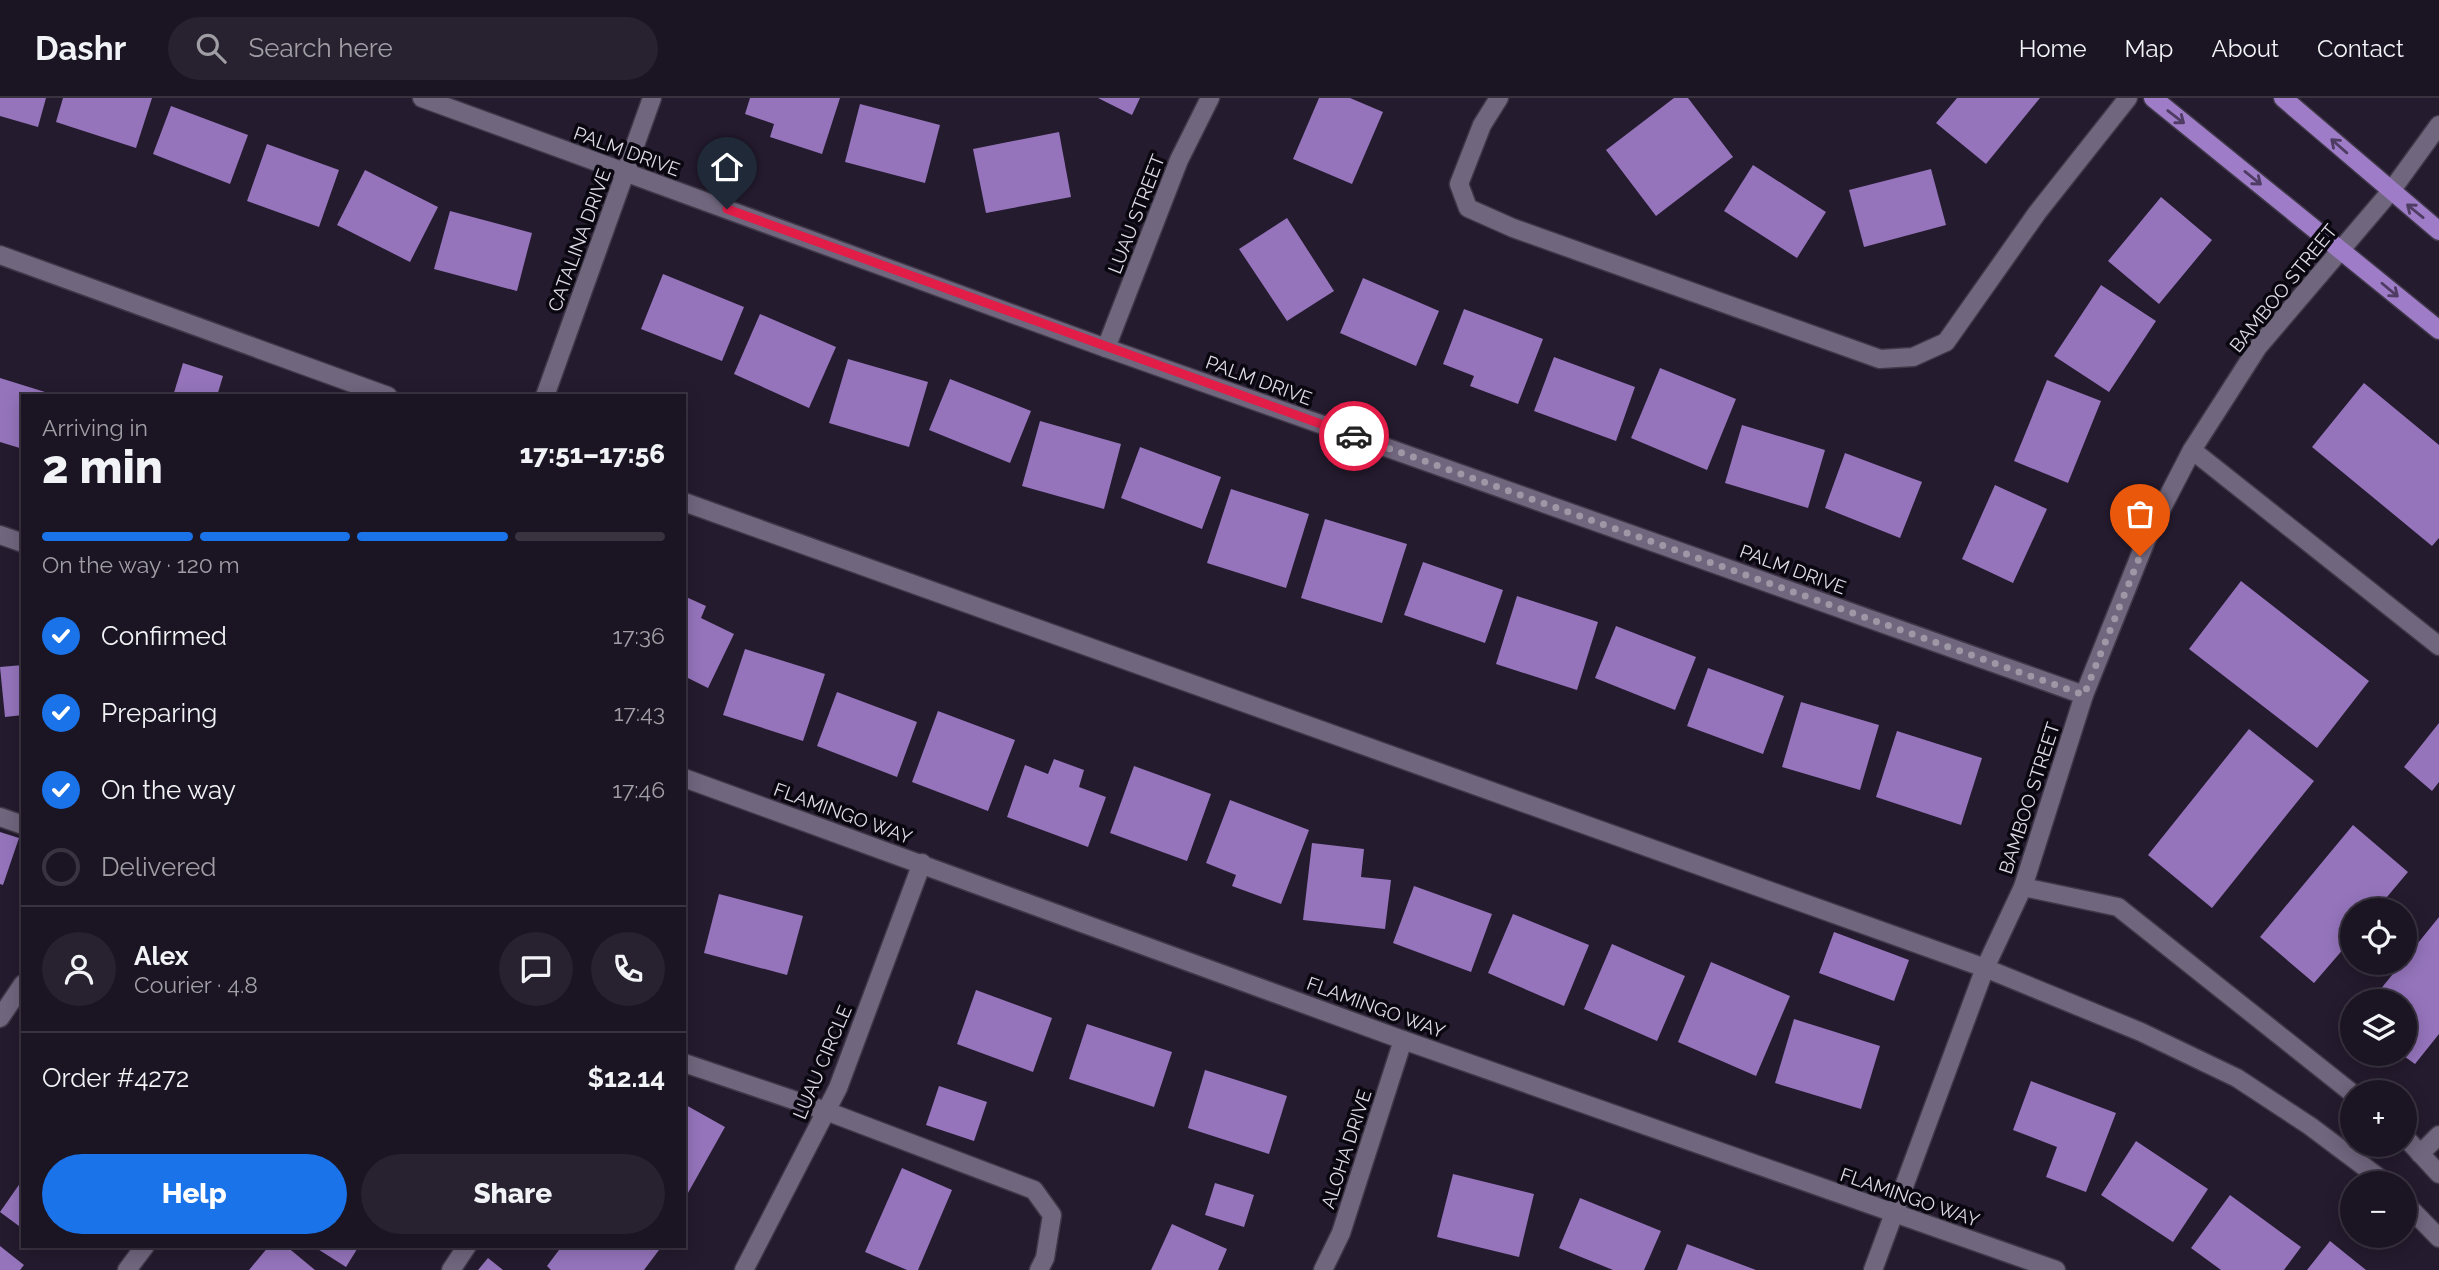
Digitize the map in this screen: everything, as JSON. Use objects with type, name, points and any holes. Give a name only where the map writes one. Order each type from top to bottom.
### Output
[{"type":"main road","points":[[2152,98],[2439,331]]},
{"type":"main road","points":[[2283,98],[2439,231]]},
{"type":"street","name":"PALM DRIVE","points":[[422,98],[1107,348],[2084,695]]},
{"type":"street","name":"CATALINA DRIVE","points":[[546,394],[652,98]]},
{"type":"street","name":"LUAU STREET","points":[[1107,348],[1179,160],[1210,98]]},
{"type":"street","points":[[1499,98],[1482,125],[1459,184],[1468,208],[1513,228],[1880,359],[1913,357],[1946,342],[2037,213],[2128,98]]},
{"type":"street","name":"BAMBOO STREET","points":[[1873,1270],[1984,968],[2023,887],[2084,695],[2149,533],[2192,450],[2258,347],[2342,250],[2439,125]]},
{"type":"street","points":[[0,255],[382,394]]},
{"type":"street","points":[[2192,450],[2439,646]]},
{"type":"street","points":[[686,503],[1984,968],[2141,1032],[2237,1078],[2310,1126],[2370,1171]]},
{"type":"street","points":[[0,535],[21,542]]},
{"type":"street","name":"FLAMINGO WAY","points":[[686,779],[1403,1040],[2056,1270]]},
{"type":"street","points":[[0,817],[21,824]]},
{"type":"street","name":"LUAU CIRCLE","points":[[744,1270],[838,1088],[922,863]]},
{"type":"street","points":[[2023,887],[2118,907],[2340,1083]]},
{"type":"street","points":[[0,1018],[21,987]]},
{"type":"street","name":"ALOHA DRIVE","points":[[1324,1270],[1341,1233],[1403,1040]]},
{"type":"street","points":[[686,1064],[826,1111],[1034,1190],[1052,1215],[1045,1258],[1038,1270]]},
{"type":"street","points":[[2420,1154],[2439,1135]]},
{"type":"street","points":[[2417,1151],[2439,1174]]},
{"type":"street","points":[[2417,1215],[2439,1238]]},
{"type":"street","points":[[127,1270],[144,1248]]},
{"type":"street","points":[[451,1270],[466,1248]]},
{"type":"building","points":[[0,98],[46,98],[38,127],[0,116]]},
{"type":"building","points":[[63,98],[152,98],[136,148],[56,122]]},
{"type":"building","points":[[750,98],[840,98],[822,154],[770,137],[774,124],[745,114]]},
{"type":"building","points":[[1098,98],[1140,98],[1132,115]]},
{"type":"building","points":[[1319,98],[1350,98],[1383,112],[1352,184],[1293,159]]},
{"type":"building","points":[[1674,98],[1688,98],[1733,157],[1656,216],[1606,150]]},
{"type":"building","points":[[1957,98],[2040,98],[1986,164],[1936,123]]},
{"type":"building","points":[[860,104],[940,125],[925,183],[845,162]]},
{"type":"building","points":[[171,106],[248,135],[230,184],[153,154]]},
{"type":"building","points":[[1059,132],[1071,197],[986,213],[973,149]]},
{"type":"building","points":[[267,144],[339,170],[319,227],[247,201]]},
{"type":"building","points":[[1753,165],[1826,212],[1797,258],[1724,211]]},
{"type":"building","points":[[1931,169],[1946,225],[1864,247],[1849,190]]},
{"type":"building","points":[[365,170],[438,207],[410,262],[337,225]]},
{"type":"building","points":[[2161,197],[2212,240],[2159,304],[2108,261]]},
{"type":"building","points":[[450,211],[532,233],[517,291],[434,269]]},
{"type":"building","points":[[1287,218],[1334,291],[1287,321],[1239,249]]},
{"type":"building","points":[[663,274],[744,307],[722,361],[641,329]]},
{"type":"building","points":[[1363,278],[1439,311],[1416,366],[1340,333]]},
{"type":"building","points":[[2101,285],[2156,321],[2109,392],[2054,356]]},
{"type":"building","points":[[1464,309],[1543,339],[1518,404],[1470,386],[1474,376],[1443,364]]},
{"type":"building","points":[[760,314],[836,347],[809,408],[734,374]]},
{"type":"building","points":[[1554,357],[1635,387],[1616,441],[1534,411]]},
{"type":"building","points":[[848,359],[928,382],[909,447],[829,423]]},
{"type":"building","points":[[183,363],[223,376],[218,394],[174,394]]},
{"type":"building","points":[[1660,368],[1736,399],[1707,470],[1631,438]]},
{"type":"building","points":[[0,378],[45,392],[21,394],[21,448],[0,442]]},
{"type":"building","points":[[950,379],[1031,411],[1010,463],[929,430]]},
{"type":"building","points":[[2047,380],[2101,401],[2068,483],[2014,461]]},
{"type":"building","points":[[2364,383],[2439,445],[2439,538],[2432,546],[2312,447]]},
{"type":"building","points":[[1040,421],[1121,444],[1104,509],[1022,486]]},
{"type":"building","points":[[1742,425],[1825,450],[1808,508],[1725,483]]},
{"type":"building","points":[[1140,447],[1221,477],[1202,529],[1121,498]]},
{"type":"building","points":[[1845,453],[1922,482],[1900,538],[1825,508]]},
{"type":"building","points":[[1995,485],[2047,509],[2013,583],[1962,559]]},
{"type":"building","points":[[1231,489],[1309,514],[1286,588],[1207,563]]},
{"type":"building","points":[[1325,519],[1407,544],[1382,623],[1301,598]]},
{"type":"building","points":[[1423,562],[1503,590],[1485,643],[1404,615]]},
{"type":"building","points":[[2241,581],[2369,681],[2317,748],[2189,649]]},
{"type":"building","points":[[1517,596],[1598,622],[1577,690],[1496,664]]},
{"type":"building","points":[[686,597],[706,606],[701,618],[734,634],[708,688],[686,677]]},
{"type":"building","points":[[1616,626],[1696,657],[1675,710],[1595,678]]},
{"type":"building","points":[[745,649],[825,674],[803,741],[723,715]]},
{"type":"building","points":[[21,665],[21,715],[5,717],[0,667]]},
{"type":"building","points":[[1708,668],[1784,696],[1763,754],[1687,726]]},
{"type":"building","points":[[837,692],[917,722],[897,777],[817,746]]},
{"type":"building","points":[[1801,702],[1879,725],[1860,790],[1782,767]]},
{"type":"building","points":[[938,711],[1015,740],[988,811],[912,782]]},
{"type":"building","points":[[2439,723],[2439,782],[2432,791],[2404,767]]},
{"type":"building","points":[[2249,729],[2314,781],[2212,908],[2148,855]]},
{"type":"building","points":[[1897,731],[1982,758],[1961,825],[1876,797]]},
{"type":"building","points":[[1054,759],[1084,770],[1079,787],[1106,797],[1088,847],[1007,817],[1025,765],[1048,774]]},
{"type":"building","points":[[1134,766],[1211,794],[1187,861],[1110,833]]},
{"type":"building","points":[[1230,800],[1309,830],[1281,904],[1232,886],[1236,875],[1206,863]]},
{"type":"building","points":[[2353,825],[2408,872],[2386,898],[2340,898],[2340,953],[2314,983],[2260,937]]},
{"type":"building","points":[[0,832],[19,838],[3,885],[0,884]]},
{"type":"building","points":[[1312,843],[1364,849],[1361,877],[1391,880],[1385,929],[1303,920]]},
{"type":"building","points":[[1414,886],[1492,914],[1471,972],[1393,943]]},
{"type":"building","points":[[719,894],[803,916],[787,975],[704,953]]},
{"type":"building","points":[[1513,914],[1589,945],[1564,1006],[1488,973]]},
{"type":"building","points":[[2439,917],[2439,1034],[2417,1062],[2417,989],[2381,989],[2392,975],[2417,975],[2417,944]]},
{"type":"building","points":[[1834,932],[1909,960],[1894,1001],[1819,973]]},
{"type":"building","points":[[1612,944],[1685,976],[1657,1041],[1584,1009]]},
{"type":"building","points":[[1711,962],[1790,996],[1756,1076],[1678,1042]]},
{"type":"building","points":[[976,990],[1052,1018],[1033,1072],[957,1044]]},
{"type":"building","points":[[1794,1019],[1880,1046],[1861,1109],[1775,1083]]},
{"type":"building","points":[[1087,1024],[1172,1052],[1154,1107],[1069,1079]]},
{"type":"building","points":[[1205,1070],[1287,1096],[1269,1154],[1188,1128]]},
{"type":"building","points":[[2031,1081],[2116,1113],[2086,1192],[2046,1177],[2057,1147],[2013,1130]]},
{"type":"building","points":[[939,1086],[987,1102],[974,1141],[926,1125]]},
{"type":"building","points":[[686,1105],[725,1127],[686,1196]]},
{"type":"building","points":[[2136,1141],[2208,1189],[2173,1242],[2101,1195]]},
{"type":"building","points":[[902,1168],[952,1190],[918,1270],[907,1270],[865,1252]]},
{"type":"building","points":[[1453,1174],[1534,1194],[1519,1257],[1437,1237]]},
{"type":"building","points":[[21,1182],[21,1228],[0,1212]]},
{"type":"building","points":[[1215,1183],[1254,1195],[1244,1227],[1205,1215]]},
{"type":"building","points":[[2230,1195],[2301,1247],[2284,1270],[2221,1270],[2191,1248]]},
{"type":"building","points":[[1580,1198],[1661,1231],[1644,1270],[1613,1270],[1559,1248]]},
{"type":"building","points":[[1172,1224],[1227,1249],[1218,1270],[1151,1270]]},
{"type":"building","points":[[2330,1241],[2366,1270],[2307,1270]]},
{"type":"building","points":[[1687,1244],[1756,1270],[1677,1270]]},
{"type":"building","points":[[0,1246],[24,1265],[20,1270],[0,1270]]},
{"type":"building","points":[[267,1248],[288,1248],[315,1270],[249,1270]]},
{"type":"building","points":[[316,1248],[358,1248],[346,1267]]},
{"type":"building","points":[[560,1248],[660,1248],[644,1270],[551,1270],[547,1266]]},
{"type":"building","points":[[488,1258],[503,1270],[478,1270]]},
{"type":"way so far","points":[[1354,436],[2084,695],[2140,556]]},
{"type":"route","points":[[727,209],[1354,436]]}]
